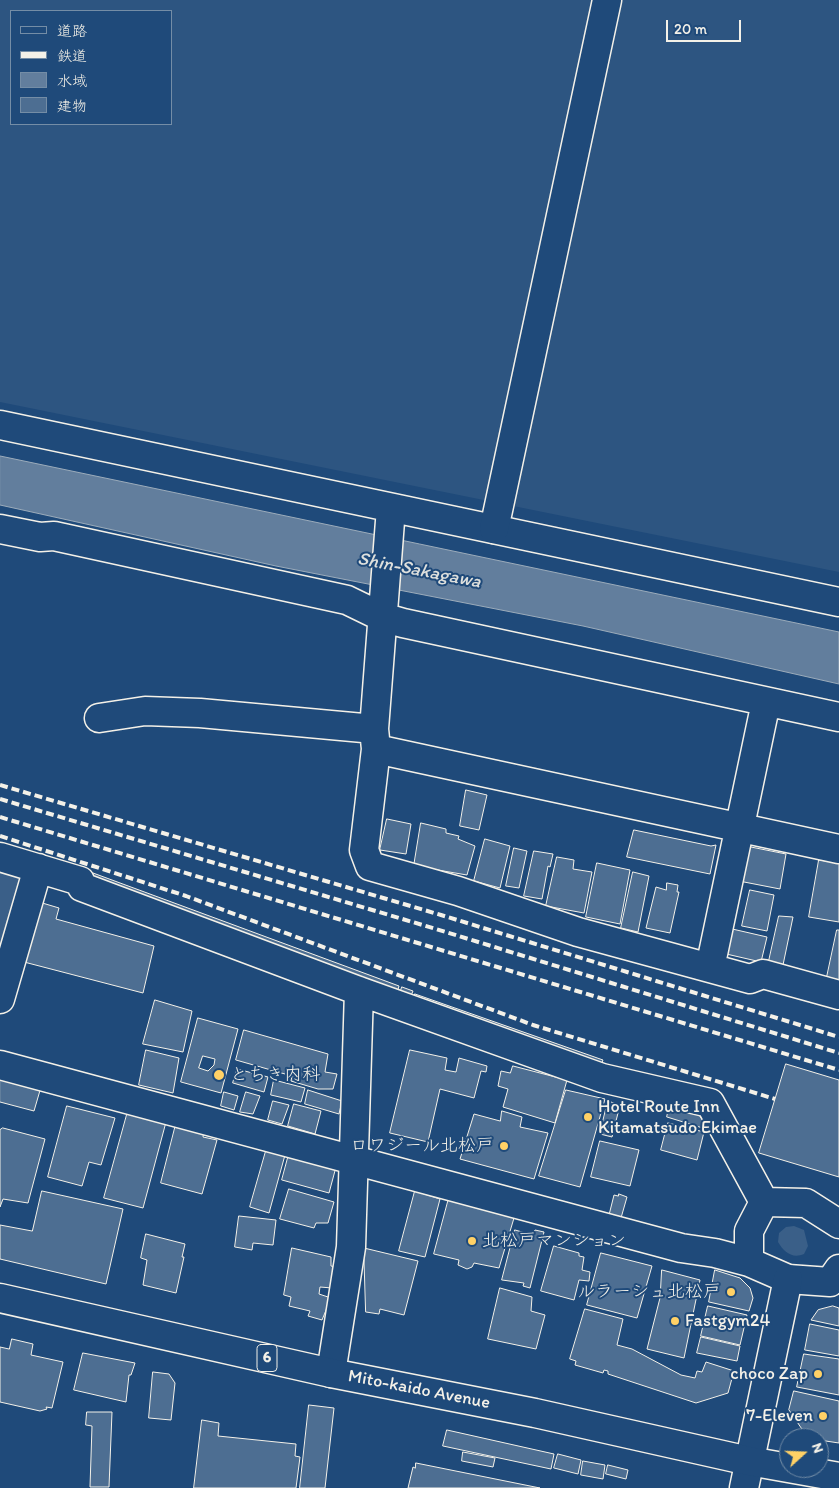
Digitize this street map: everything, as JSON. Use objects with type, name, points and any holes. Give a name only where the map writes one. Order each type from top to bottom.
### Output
[{"type":"main road","points":[[494,529],[607,0]]},
{"type":"main road","points":[[0,424],[839,602]]},
{"type":"main road","points":[[391,508],[375,739],[364,850],[370,866],[458,891],[578,932],[750,979],[763,974],[839,995]]},
{"type":"main road","points":[[0,529],[40,537],[54,536],[347,600],[382,617],[403,623],[839,717]]},
{"type":"main road","points":[[710,968],[766,702]]},
{"type":"main road","points":[[99,718],[145,711],[200,712],[375,739],[740,828],[839,849]]},
{"type":"main road","points":[[0,857],[80,881],[82,886],[358,991],[602,1078],[710,1103],[764,1202]]},
{"type":"main road","points":[[0,1000],[38,868]]},
{"type":"main road","points":[[331,1372],[351,1247],[358,991]]},
{"type":"main road","points":[[0,1065],[681,1248],[715,1253],[749,1262],[788,1279],[836,1279]]},
{"type":"main road","points":[[764,1202],[806,1203],[839,1224]]},
{"type":"main road","points":[[749,1262],[749,1231],[764,1202]]},
{"type":"main road","points":[[744,1488],[788,1279]]},
{"type":"main road","name":"Mito-kaido Avenue","points":[[0,1298],[331,1372],[749,1461],[839,1477]]},
{"type":"shaded area","points":[[0,0],[839,0],[839,572],[0,402]]},
{"type":"shaded area","points":[[0,869],[29,876],[0,976]]},
{"type":"shaded area","points":[[794,1226],[804,1230],[808,1246],[804,1254],[796,1256],[789,1254],[778,1242],[779,1233],[786,1227]]},
{"type":"water","name":"Shin-Sakagawa","points":[[0,456],[839,632],[839,684],[583,626],[276,566],[0,505]]},
{"type":"building","points":[[466,790],[487,795],[479,830],[460,826]]},
{"type":"building","points":[[387,819],[411,824],[406,854],[380,850]]},
{"type":"building","points":[[421,823],[446,829],[446,833],[459,836],[458,839],[475,846],[467,875],[414,866]]},
{"type":"building","points":[[634,830],[711,846],[716,845],[710,874],[627,857]]},
{"type":"building","points":[[485,839],[510,846],[500,888],[474,881]]},
{"type":"building","points":[[746,846],[786,854],[780,889],[739,881]]},
{"type":"building","points":[[514,848],[527,851],[519,888],[506,886]]},
{"type":"building","points":[[534,851],[553,854],[550,867],[548,866],[542,899],[524,896]]},
{"type":"building","points":[[557,857],[574,860],[573,869],[592,872],[584,913],[546,906]]},
{"type":"building","points":[[819,860],[839,863],[839,922],[809,917]]},
{"type":"building","points":[[597,863],[630,870],[620,924],[586,917]]},
{"type":"building","points":[[633,872],[649,876],[638,932],[621,928]]},
{"type":"building","points":[[93,873],[399,986],[397,993],[91,879]]},
{"type":"building","points":[[667,883],[678,885],[677,892],[679,892],[670,933],[646,928],[656,887],[666,890]]},
{"type":"building","points":[[750,890],[774,895],[767,931],[742,926]]},
{"type":"building","points":[[39,902],[59,908],[56,919],[154,946],[143,993],[24,962]]},
{"type":"building","points":[[779,916],[793,917],[783,965],[769,961]]},
{"type":"building","points":[[728,928],[767,937],[761,962],[722,953]]},
{"type":"building","points":[[837,930],[839,930],[839,980],[827,977]]},
{"type":"building","points":[[402,987],[413,991],[410,998],[400,994]]},
{"type":"building","points":[[415,994],[603,1060],[601,1065],[414,999]]},
{"type":"building","points":[[155,1000],[192,1011],[183,1052],[143,1044]]},
{"type":"building","points":[[198,1018],[238,1029],[221,1093],[181,1082]],"holes":[[[203,1056],[215,1059],[214,1065],[208,1071],[199,1068]]]},
{"type":"building","points":[[244,1030],[328,1054],[325,1072],[337,1074],[333,1089],[318,1089],[291,1081],[292,1076],[236,1060]]},
{"type":"building","points":[[146,1050],[179,1058],[173,1093],[139,1085]]},
{"type":"building","points":[[410,1050],[447,1058],[445,1070],[456,1072],[459,1058],[487,1066],[486,1072],[481,1071],[474,1098],[440,1089],[428,1142],[390,1133]]},
{"type":"building","points":[[786,1064],[839,1080],[839,1177],[759,1153]]},
{"type":"building","points":[[513,1066],[567,1080],[555,1123],[503,1107],[508,1089],[498,1086],[501,1071],[510,1073]]},
{"type":"building","points":[[237,1069],[268,1077],[264,1092],[233,1083]]},
{"type":"building","points":[[0,1075],[41,1087],[34,1111],[0,1102]]},
{"type":"building","points":[[274,1080],[305,1088],[301,1102],[271,1095]]},
{"type":"building","points":[[308,1090],[342,1101],[339,1114],[305,1104]]},
{"type":"building","points":[[566,1090],[605,1099],[580,1187],[539,1176]]},
{"type":"building","points":[[224,1092],[238,1096],[234,1110],[221,1106]]},
{"type":"building","points":[[246,1092],[260,1096],[253,1114],[240,1112]]},
{"type":"building","points":[[273,1101],[289,1105],[282,1124],[268,1120]]},
{"type":"building","points":[[608,1101],[620,1105],[612,1137],[600,1134]]},
{"type":"building","points":[[294,1104],[321,1111],[315,1134],[288,1126]]},
{"type":"building","points":[[670,1104],[699,1115],[707,1126],[706,1129],[667,1117]]},
{"type":"building","points":[[67,1106],[115,1118],[101,1165],[89,1162],[82,1186],[48,1177]]},
{"type":"building","points":[[128,1111],[166,1122],[143,1208],[104,1198]]},
{"type":"building","name":"ロワジール北松戸","points":[[502,1111],[522,1117],[520,1127],[548,1133],[534,1179],[460,1159],[474,1114],[500,1121]]},
{"type":"building","points":[[668,1123],[704,1132],[697,1160],[661,1150]]},
{"type":"building","points":[[176,1124],[204,1129],[203,1137],[217,1140],[202,1194],[161,1183]]},
{"type":"building","points":[[3,1128],[45,1139],[28,1203],[3,1199],[0,1207],[0,1130]]},
{"type":"building","points":[[600,1141],[639,1150],[630,1186],[591,1177]]},
{"type":"building","points":[[266,1151],[285,1155],[269,1213],[250,1207]]},
{"type":"building","points":[[289,1154],[336,1167],[329,1193],[282,1180]]},
{"type":"building","points":[[289,1189],[334,1202],[328,1223],[316,1223],[314,1228],[280,1219]]},
{"type":"building","points":[[42,1191],[123,1209],[106,1284],[0,1259],[0,1225],[32,1231]]},
{"type":"building","points":[[415,1191],[440,1199],[425,1257],[399,1251]]},
{"type":"building","points":[[619,1194],[627,1197],[621,1218],[609,1215],[614,1195],[618,1196]]},
{"type":"building","name":"北松戸マンション","points":[[449,1198],[514,1218],[499,1268],[474,1263],[472,1267],[467,1269],[458,1265],[459,1260],[434,1254]]},
{"type":"building","points":[[239,1216],[276,1220],[273,1245],[253,1243],[252,1250],[235,1247]]},
{"type":"building","points":[[515,1230],[533,1235],[535,1230],[544,1232],[530,1288],[523,1286],[524,1283],[502,1280]]},
{"type":"building","points":[[146,1234],[185,1244],[176,1293],[143,1285],[147,1260],[141,1258]]},
{"type":"building","points":[[554,1246],[579,1253],[579,1256],[584,1257],[582,1270],[590,1272],[589,1281],[579,1280],[574,1300],[541,1291]]},
{"type":"building","points":[[292,1248],[331,1257],[331,1266],[336,1267],[332,1288],[320,1287],[319,1294],[331,1298],[322,1320],[308,1316],[310,1311],[289,1306],[291,1297],[284,1295]]},
{"type":"building","points":[[364,1248],[418,1261],[404,1315],[380,1309],[379,1314],[366,1312]]},
{"type":"building","points":[[601,1253],[652,1266],[637,1318],[587,1305]]},
{"type":"building","points":[[662,1270],[700,1280],[684,1358],[647,1349],[660,1298]]},
{"type":"building","name":"ルラーシュ北松戸","points":[[715,1270],[740,1278],[750,1288],[753,1298],[749,1311],[709,1302]]},
{"type":"building","points":[[500,1288],[532,1297],[531,1311],[545,1315],[536,1349],[488,1339]]},
{"type":"building","points":[[708,1306],[747,1315],[740,1345],[701,1336]]},
{"type":"building","points":[[833,1306],[839,1308],[839,1326],[811,1320],[818,1310]]},
{"type":"building","points":[[585,1309],[623,1319],[617,1345],[632,1349],[681,1375],[695,1378],[697,1371],[702,1372],[706,1362],[734,1371],[728,1393],[696,1403],[608,1374],[608,1371],[604,1370],[603,1373],[575,1365],[576,1361],[570,1359]]},
{"type":"building","points":[[810,1324],[839,1330],[839,1356],[805,1350]]},
{"type":"building","points":[[701,1337],[740,1346],[737,1361],[697,1353]]},
{"type":"building","points":[[12,1339],[33,1344],[31,1355],[63,1362],[52,1408],[46,1407],[47,1409],[40,1411],[0,1402],[0,1347],[9,1349]]},
{"type":"building","points":[[83,1353],[135,1363],[131,1375],[129,1375],[126,1402],[74,1390]]},
{"type":"building","points":[[804,1354],[839,1359],[839,1395],[797,1387]]},
{"type":"building","points":[[153,1372],[169,1374],[175,1383],[171,1420],[149,1418]]},
{"type":"building","points":[[794,1391],[839,1401],[839,1443],[829,1442],[829,1428],[801,1428],[789,1410]]},
{"type":"building","points":[[309,1405],[334,1408],[325,1488],[300,1488]]},
{"type":"building","points":[[87,1412],[112,1412],[109,1487],[90,1487],[92,1426],[86,1425]]},
{"type":"building","points":[[202,1420],[219,1423],[218,1436],[296,1444],[295,1456],[300,1457],[296,1488],[194,1488]]},
{"type":"building","points":[[447,1430],[554,1454],[551,1469],[443,1446]]},
{"type":"building","points":[[463,1452],[495,1458],[493,1467],[462,1461]]},
{"type":"building","points":[[558,1454],[581,1460],[578,1474],[554,1468]]},
{"type":"building","points":[[583,1461],[605,1465],[603,1479],[581,1475]]},
{"type":"building","points":[[416,1463],[540,1488],[408,1488],[413,1467],[415,1468]]},
{"type":"building","points":[[608,1465],[628,1470],[626,1479],[606,1474]]},
{"type":"railway","points":[[0,785],[441,915],[839,1037]]},
{"type":"railway","points":[[0,799],[436,929],[839,1053]]},
{"type":"railway","points":[[0,817],[839,1070]]},
{"type":"railway","points":[[0,836],[186,896],[533,1025],[775,1099]]},
{"type":"place","name":"とちき内科","points":[[219,1075]]},
{"type":"place","name":"Hotel Route Inn Kitamatsudo Ekimae","points":[[588,1117]]},
{"type":"place","name":"ロワジール北松戸","points":[[504,1146]]},
{"type":"place","name":"北松戸マンション","points":[[472,1241]]},
{"type":"place","name":"ルラーシュ北松戸","points":[[731,1292]]},
{"type":"place","name":"Fastgym24","points":[[675,1321]]},
{"type":"place","name":"choco Zap","points":[[818,1374]]},
{"type":"place","name":"7-Eleven","points":[[823,1416]]}]
